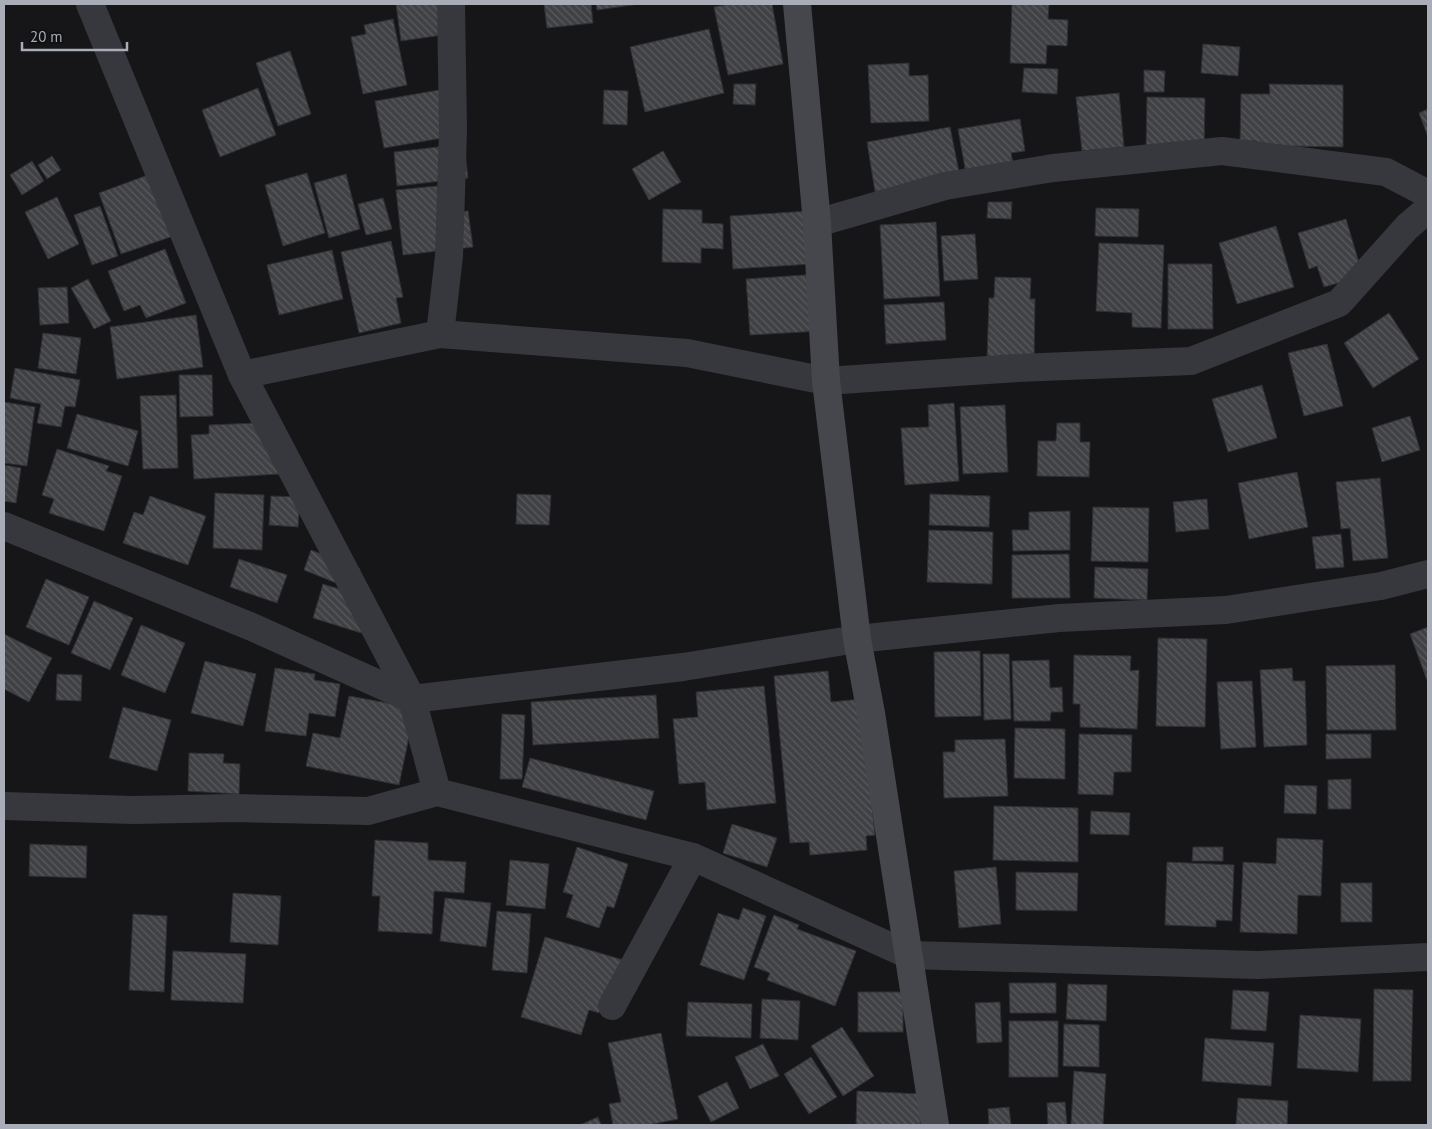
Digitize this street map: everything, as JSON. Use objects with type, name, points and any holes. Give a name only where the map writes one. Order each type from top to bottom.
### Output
[{"type":"street","points":[[90,4],[242,375],[412,700],[437,792]]},
{"type":"street","points":[[440,334],[449,256],[452,159],[451,4]]},
{"type":"street","points":[[797,4],[817,223],[826,381],[858,639],[935,1125]]},
{"type":"street","points":[[817,223],[945,186],[1053,168],[1222,151],[1386,172],[1428,194]]},
{"type":"street","points":[[242,375],[440,334],[687,353],[826,381],[1017,368],[1191,361],[1339,303],[1408,227],[1428,209]]},
{"type":"street","points":[[4,526],[252,627],[412,700],[683,667],[858,639],[1059,618],[1226,610],[1381,586],[1428,574]]},
{"type":"street","points":[[4,806],[133,810],[236,808],[368,811],[437,792],[693,857],[909,955],[1258,964],[1428,957]]},
{"type":"street","points":[[612,1006],[693,857]]},
{"type":"building","points":[[396,4],[451,4],[456,33],[401,41]]},
{"type":"building","points":[[544,4],[591,4],[593,23],[547,28]]},
{"type":"building","points":[[596,4],[640,4],[597,10]]},
{"type":"building","points":[[730,4],[772,4],[783,64],[728,75],[714,7]]},
{"type":"building","points":[[1012,4],[1049,4],[1048,19],[1068,20],[1067,46],[1047,45],[1046,64],[1010,63]]},
{"type":"building","points":[[393,19],[407,85],[363,94],[351,37],[366,34],[364,25]]},
{"type":"building","points":[[709,29],[724,93],[645,112],[630,47]]},
{"type":"building","points":[[1203,44],[1240,47],[1238,76],[1201,73]]},
{"type":"building","points":[[290,51],[311,114],[278,126],[256,63]]},
{"type":"building","points":[[909,63],[909,76],[928,75],[929,121],[871,123],[868,65]]},
{"type":"building","points":[[1024,68],[1058,69],[1057,94],[1022,92]]},
{"type":"building","points":[[1144,70],[1165,71],[1164,92],[1144,92]]},
{"type":"building","points":[[734,84],[756,84],[755,105],[733,104]]},
{"type":"building","points":[[1269,84],[1343,85],[1343,147],[1286,146],[1257,163],[1257,141],[1240,141],[1241,94],[1270,94]]},
{"type":"building","points":[[457,87],[466,134],[384,148],[375,101]]},
{"type":"building","points":[[258,88],[276,135],[220,157],[202,110]]},
{"type":"building","points":[[604,90],[628,91],[627,125],[603,124]]},
{"type":"building","points":[[1119,93],[1124,147],[1082,151],[1076,97]]},
{"type":"building","points":[[1147,97],[1205,98],[1204,150],[1146,148]]},
{"type":"building","points":[[1428,109],[1428,137],[1419,113]]},
{"type":"building","points":[[1020,119],[1025,151],[1011,153],[1016,177],[968,185],[958,129]]},
{"type":"building","points":[[950,127],[960,177],[875,192],[867,142]]},
{"type":"building","points":[[464,144],[468,178],[397,186],[394,152]]},
{"type":"building","points":[[663,151],[681,182],[649,200],[632,169]]},
{"type":"building","points":[[52,156],[61,170],[47,179],[38,165]]},
{"type":"building","points":[[32,161],[44,181],[22,195],[10,175]]},
{"type":"building","points":[[156,172],[179,234],[121,254],[99,193]]},
{"type":"building","points":[[307,173],[325,233],[283,246],[265,185]]},
{"type":"building","points":[[346,174],[360,229],[329,238],[314,183]]},
{"type":"building","points":[[437,186],[440,214],[468,211],[473,247],[403,255],[396,190]]},
{"type":"building","points":[[57,197],[79,244],[48,259],[25,212]]},
{"type":"building","points":[[383,198],[392,229],[366,235],[358,204]]},
{"type":"building","points":[[988,202],[1012,202],[1011,219],[987,218]]},
{"type":"building","points":[[100,206],[118,256],[92,265],[74,215]]},
{"type":"building","points":[[1096,208],[1139,209],[1138,237],[1095,236]]},
{"type":"building","points":[[663,209],[702,210],[702,223],[723,224],[723,249],[701,248],[701,263],[662,262]]},
{"type":"building","points":[[809,211],[812,264],[733,269],[730,216]]},
{"type":"building","points":[[1346,219],[1363,276],[1324,287],[1317,266],[1309,269],[1298,233]]},
{"type":"building","points":[[936,222],[940,296],[884,299],[880,225]]},
{"type":"building","points":[[1276,226],[1294,287],[1237,304],[1219,243]]},
{"type":"building","points":[[975,234],[978,279],[944,281],[941,236]]},
{"type":"building","points":[[391,241],[403,297],[396,298],[401,323],[359,333],[341,252]]},
{"type":"building","points":[[1099,243],[1164,245],[1161,328],[1132,327],[1132,313],[1096,311]]},
{"type":"building","points":[[165,249],[186,303],[146,318],[140,305],[124,311],[108,271]]},
{"type":"building","points":[[332,250],[343,299],[279,315],[267,265]]},
{"type":"building","points":[[1168,264],[1212,264],[1213,329],[1168,329]]},
{"type":"building","points":[[818,274],[821,331],[750,335],[746,279]]},
{"type":"building","points":[[995,277],[1031,278],[1030,299],[1035,299],[1034,360],[987,359],[989,298],[994,298]]},
{"type":"building","points":[[88,279],[111,321],[94,329],[71,288]]},
{"type":"building","points":[[67,287],[69,323],[40,325],[38,288]]},
{"type":"building","points":[[944,302],[946,340],[886,344],[884,305]]},
{"type":"building","points":[[1389,313],[1419,359],[1373,388],[1344,343]]},
{"type":"building","points":[[196,315],[203,367],[117,379],[110,327]]},
{"type":"building","points":[[43,333],[81,338],[76,374],[38,368]]},
{"type":"building","points":[[1327,344],[1343,406],[1304,416],[1288,353]]},
{"type":"building","points":[[15,368],[80,380],[75,407],[65,406],[61,427],[37,423],[41,404],[10,398]]},
{"type":"building","points":[[179,375],[212,375],[213,416],[180,417]]},
{"type":"building","points":[[1262,385],[1277,438],[1228,452],[1212,399]]},
{"type":"building","points":[[176,395],[178,468],[143,469],[140,396]]},
{"type":"building","points":[[4,402],[35,407],[27,466],[4,463]]},
{"type":"building","points":[[954,403],[959,481],[905,485],[901,428],[929,427],[928,405]]},
{"type":"building","points":[[1005,405],[1008,472],[963,474],[960,407]]},
{"type":"building","points":[[77,414],[138,431],[128,466],[67,448]]},
{"type":"building","points":[[1410,416],[1420,450],[1382,462],[1372,428]]},
{"type":"building","points":[[256,423],[280,474],[194,479],[191,435],[209,434],[209,425]]},
{"type":"building","points":[[1057,423],[1080,423],[1080,442],[1090,442],[1089,477],[1037,476],[1038,441],[1056,441]]},
{"type":"building","points":[[57,449],[109,466],[106,471],[122,476],[104,531],[49,513],[54,499],[42,495]]},
{"type":"building","points":[[4,465],[21,468],[16,503],[4,501]]},
{"type":"building","points":[[1297,472],[1308,527],[1249,539],[1238,483]]},
{"type":"building","points":[[1380,478],[1388,558],[1353,561],[1350,528],[1341,529],[1336,482]]},
{"type":"building","points":[[215,493],[264,495],[262,550],[213,548]]},
{"type":"building","points":[[517,494],[551,495],[549,525],[516,524]]},
{"type":"building","points":[[930,494],[990,496],[989,527],[929,525]]},
{"type":"building","points":[[150,496],[206,516],[188,565],[123,543],[134,512],[143,515]]},
{"type":"building","points":[[271,496],[300,497],[298,527],[269,525]]},
{"type":"building","points":[[1207,499],[1209,529],[1176,532],[1173,502]]},
{"type":"building","points":[[1093,507],[1149,508],[1148,562],[1091,561]]},
{"type":"building","points":[[1070,511],[1070,550],[1013,551],[1012,530],[1029,530],[1029,512]]},
{"type":"building","points":[[929,530],[993,532],[992,584],[927,582]]},
{"type":"building","points":[[1341,534],[1344,567],[1316,569],[1312,537]]},
{"type":"building","points":[[311,550],[360,569],[351,589],[304,570]]},
{"type":"building","points":[[1069,554],[1070,598],[1012,598],[1012,555]]},
{"type":"building","points":[[239,559],[287,575],[277,603],[230,587]]},
{"type":"building","points":[[1095,567],[1148,569],[1147,600],[1094,598]]},
{"type":"building","points":[[46,579],[89,597],[69,645],[26,627]]},
{"type":"building","points":[[323,584],[371,599],[361,633],[313,618]]},
{"type":"building","points":[[94,601],[133,618],[110,670],[71,653]]},
{"type":"building","points":[[141,625],[185,643],[165,693],[121,675]]},
{"type":"building","points":[[1428,627],[1428,683],[1410,634]]},
{"type":"building","points":[[4,634],[52,658],[29,702],[4,689]]},
{"type":"building","points":[[1158,638],[1207,639],[1205,727],[1156,726]]},
{"type":"building","points":[[980,651],[981,716],[935,717],[934,652]]},
{"type":"building","points":[[983,654],[1009,654],[1011,719],[984,720]]},
{"type":"building","points":[[1074,655],[1131,656],[1130,671],[1139,670],[1137,729],[1080,727],[1080,704],[1073,704]]},
{"type":"building","points":[[1049,660],[1050,688],[1062,687],[1063,712],[1051,712],[1050,721],[1014,721],[1012,661]]},
{"type":"building","points":[[205,661],[256,674],[243,726],[191,713]]},
{"type":"building","points":[[1395,665],[1396,730],[1327,730],[1326,666]]},
{"type":"building","points":[[275,668],[315,674],[314,680],[340,684],[335,717],[309,713],[306,736],[265,731]]},
{"type":"building","points":[[1292,668],[1293,681],[1305,681],[1307,745],[1264,747],[1260,670]]},
{"type":"building","points":[[828,671],[831,702],[861,699],[875,835],[866,836],[867,850],[810,855],[809,842],[790,843],[774,676]]},
{"type":"building","points":[[57,674],[82,675],[81,701],[56,700]]},
{"type":"building","points":[[1252,681],[1256,747],[1221,749],[1217,682]]},
{"type":"building","points":[[764,686],[776,803],[707,810],[705,782],[679,784],[673,719],[698,717],[696,692]]},
{"type":"building","points":[[656,695],[659,738],[533,745],[531,702]]},
{"type":"building","points":[[349,696],[415,708],[399,785],[306,766],[313,733],[340,738]]},
{"type":"building","points":[[123,707],[171,720],[157,771],[109,758]]},
{"type":"building","points":[[502,714],[525,715],[522,779],[500,779]]},
{"type":"building","points":[[1015,728],[1065,729],[1065,779],[1014,778]]},
{"type":"building","points":[[1079,734],[1132,735],[1131,772],[1114,772],[1113,795],[1078,794]]},
{"type":"building","points":[[1326,734],[1371,734],[1371,758],[1326,759]]},
{"type":"building","points":[[1005,739],[1008,796],[944,798],[943,752],[955,752],[955,740]]},
{"type":"building","points":[[189,753],[224,754],[223,763],[240,764],[239,794],[188,791]]},
{"type":"building","points":[[530,758],[654,791],[646,820],[522,787]]},
{"type":"building","points":[[1351,779],[1351,809],[1328,809],[1328,780]]},
{"type":"building","points":[[1285,785],[1317,786],[1316,814],[1284,813]]},
{"type":"building","points":[[994,806],[1078,808],[1078,862],[993,860]]},
{"type":"building","points":[[1091,811],[1130,813],[1129,835],[1090,834]]},
{"type":"building","points":[[732,824],[777,838],[767,867],[723,853]]},
{"type":"building","points":[[1277,838],[1323,840],[1321,896],[1298,895],[1297,934],[1240,932],[1243,862],[1276,864]]},
{"type":"building","points":[[375,840],[428,843],[428,860],[466,862],[464,893],[434,891],[432,934],[378,931],[380,896],[372,896]]},
{"type":"building","points":[[30,844],[87,846],[86,878],[29,876]]},
{"type":"building","points":[[577,847],[628,864],[614,908],[607,906],[599,928],[566,917],[573,895],[563,892]]},
{"type":"building","points":[[1193,847],[1223,847],[1223,861],[1192,861]]},
{"type":"building","points":[[510,860],[549,864],[545,909],[506,905]]},
{"type":"building","points":[[1167,862],[1234,865],[1232,921],[1216,920],[1216,927],[1165,925]]},
{"type":"building","points":[[996,867],[1001,924],[959,928],[954,871]]},
{"type":"building","points":[[1016,872],[1078,873],[1077,911],[1016,910]]},
{"type":"building","points":[[1341,883],[1372,883],[1372,922],[1341,922]]},
{"type":"building","points":[[233,893],[281,896],[278,945],[230,942]]},
{"type":"building","points":[[445,898],[491,903],[486,947],[440,941]]},
{"type":"building","points":[[743,908],[766,916],[744,980],[700,965],[718,913],[739,920]]},
{"type":"building","points":[[497,911],[531,914],[527,973],[492,970]]},
{"type":"building","points":[[133,914],[167,916],[164,992],[129,990]]},
{"type":"building","points":[[774,915],[799,925],[797,929],[856,951],[835,1006],[767,980],[770,973],[754,967]]},
{"type":"building","points":[[545,937],[630,962],[603,996],[599,1013],[589,1010],[581,1035],[521,1017]]},
{"type":"building","points":[[173,951],[246,954],[243,1003],[171,1000]]},
{"type":"building","points":[[1009,983],[1056,983],[1056,1013],[1010,1013]]},
{"type":"building","points":[[1068,984],[1107,985],[1106,1021],[1066,1019]]},
{"type":"building","points":[[1374,989],[1413,990],[1411,1081],[1373,1081]]},
{"type":"building","points":[[1233,990],[1269,992],[1266,1031],[1231,1029]]},
{"type":"building","points":[[858,992],[903,992],[903,1032],[858,1032]]},
{"type":"building","points":[[762,999],[800,1001],[798,1040],[760,1038]]},
{"type":"building","points":[[688,1002],[752,1004],[751,1038],[686,1036]]},
{"type":"building","points":[[1000,1002],[1002,1042],[977,1043],[975,1003]]},
{"type":"building","points":[[1300,1015],[1361,1019],[1358,1072],[1297,1068]]},
{"type":"building","points":[[1009,1021],[1058,1021],[1058,1077],[1009,1077]]},
{"type":"building","points":[[1064,1024],[1099,1025],[1099,1067],[1063,1066]]},
{"type":"building","points":[[842,1027],[874,1076],[843,1096],[811,1046]]},
{"type":"building","points":[[661,1033],[678,1119],[648,1125],[613,1125],[609,1104],[621,1102],[608,1043]]},
{"type":"building","points":[[1205,1038],[1274,1043],[1271,1086],[1202,1081]]},
{"type":"building","points":[[763,1044],[779,1076],[750,1089],[735,1057]]},
{"type":"building","points":[[811,1057],[837,1097],[809,1114],[784,1074]]},
{"type":"building","points":[[1074,1071],[1106,1074],[1103,1125],[1071,1125]]},
{"type":"building","points":[[727,1082],[739,1108],[711,1122],[698,1096]]},
{"type":"building","points":[[857,1091],[922,1094],[920,1125],[856,1125]]},
{"type":"building","points":[[1238,1098],[1288,1101],[1287,1125],[1236,1125]]},
{"type":"building","points":[[1065,1102],[1067,1125],[1048,1125],[1047,1103]]},
{"type":"building","points":[[1009,1107],[1011,1125],[989,1125],[988,1109]]},
{"type":"building","points":[[598,1117],[601,1125],[580,1125]]}]
